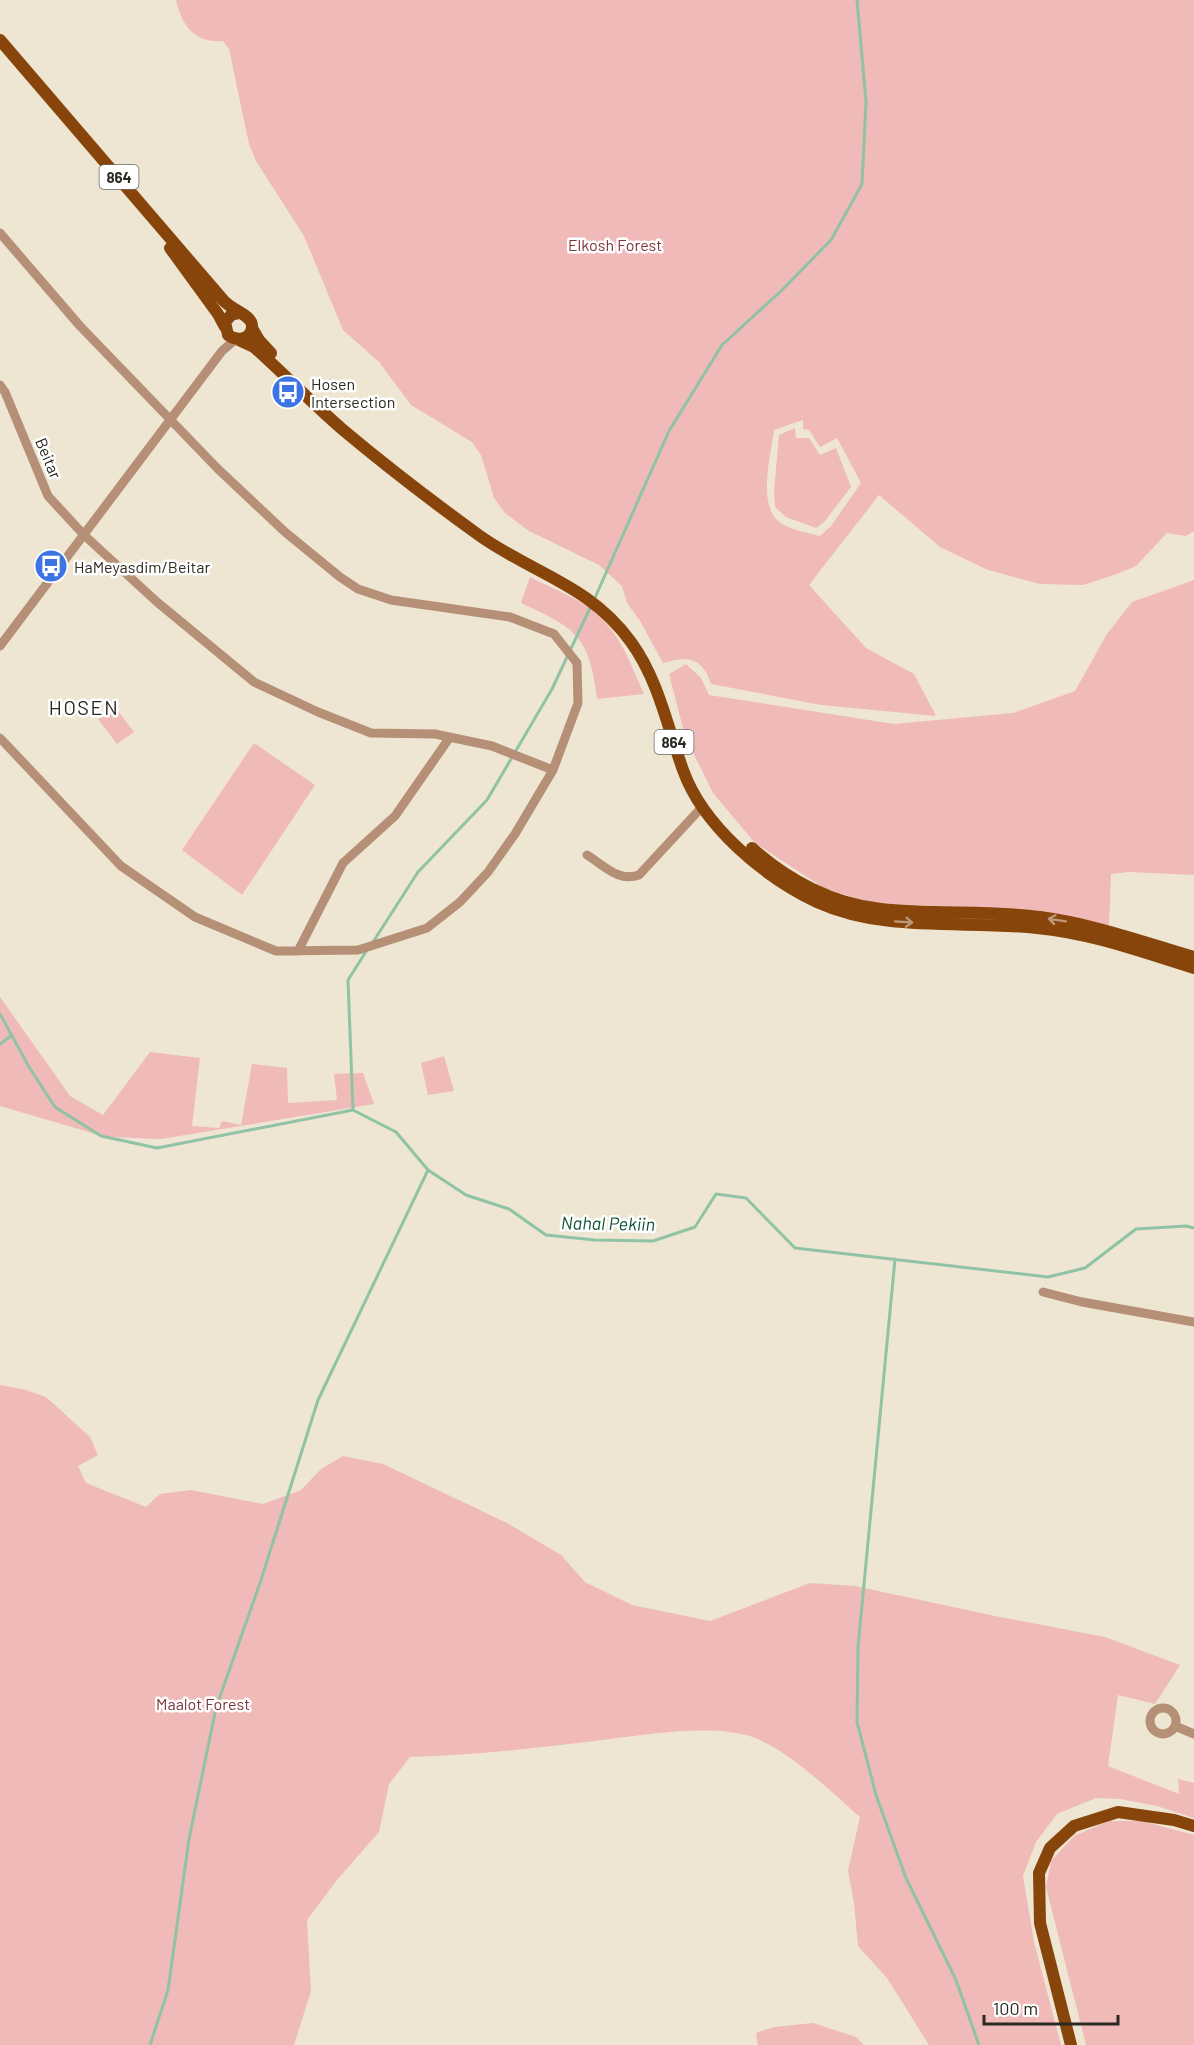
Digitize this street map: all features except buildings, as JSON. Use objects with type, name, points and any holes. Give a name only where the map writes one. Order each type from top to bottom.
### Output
[{"type":"main road","name":"864","points":[[0,40],[224,301],[239,313]]},
{"type":"main road","name":"864","points":[[0,52],[158,232],[231,334],[254,347],[344,430],[476,533],[507,553],[573,587],[611,618],[633,644],[649,670],[661,698],[684,773],[702,807],[725,834],[771,874],[815,901],[848,913],[901,922],[1018,926],[1054,930],[1121,945],[1194,968]]},
{"type":"main road","points":[[235,313],[248,316],[252,328],[248,336],[231,334],[227,318],[235,313]]},
{"type":"main road","name":"864","points":[[252,328],[255,336],[265,348],[360,435],[490,533],[577,581],[614,610],[635,635],[664,684],[687,759],[707,799],[715,811],[741,838],[790,876],[825,894],[861,905],[895,910],[1019,915],[1065,921],[1194,957]]},
{"type":"main road","points":[[1071,2045],[1040,1923],[1039,1873],[1050,1848],[1074,1826],[1118,1812],[1174,1820],[1194,1826]]},
{"type":"street","points":[[0,233],[80,326],[218,469],[285,532],[340,577],[358,589],[392,600],[510,617],[555,634],[577,663],[578,703],[553,770],[515,834],[488,873],[460,902],[427,928],[358,950],[276,951],[195,917],[121,866],[0,738]]},
{"type":"street","points":[[0,646],[171,420],[222,351],[231,334]]},
{"type":"street","name":"Beitar","points":[[0,385],[48,496],[84,535],[157,602],[254,682],[318,712],[371,733],[435,734],[450,737],[492,747],[553,770]]},
{"type":"street","points":[[298,951],[343,863],[395,816],[450,737]]},
{"type":"street","points":[[587,855],[622,877],[629,878],[639,875],[702,807]]},
{"type":"street","points":[[1043,1292],[1082,1302],[1194,1322]]},
{"type":"street","points":[[1175,1726],[1194,1734]]},
{"type":"green space","name":"Elkosh Forest","points":[[176,0],[1194,0],[1194,531],[1186,536],[1167,533],[1136,566],[1117,574],[1083,585],[1040,584],[988,570],[940,547],[879,495],[809,585],[866,648],[914,674],[936,716],[821,705],[711,684],[703,668],[693,661],[687,659],[663,663],[640,621],[627,603],[622,586],[599,565],[529,531],[505,513],[494,498],[481,455],[472,442],[411,405],[379,362],[343,330],[304,236],[256,161],[249,144],[229,49],[223,41],[213,41],[197,36],[186,25]],"holes":[[[803,420],[803,429],[809,430],[820,447],[837,438],[861,483],[831,526],[820,536],[784,525],[775,518],[767,495],[768,468],[774,430]]]},
{"type":"green space","points":[[795,428],[796,438],[809,438],[820,455],[836,448],[851,487],[825,521],[816,528],[786,517],[775,507],[774,491],[779,435]]},
{"type":"green space","points":[[530,577],[576,600],[608,625],[631,663],[644,694],[597,699],[590,661],[580,641],[561,623],[521,603]]},
{"type":"green space","points":[[1194,580],[1194,875],[1129,872],[1111,874],[1109,926],[1015,910],[870,903],[824,888],[755,843],[713,793],[685,736],[669,674],[686,664],[701,678],[709,695],[894,724],[1013,713],[1075,691],[1107,634],[1132,602]]},
{"type":"green space","points":[[115,707],[134,732],[117,744],[98,719]]},
{"type":"green space","points":[[254,743],[315,785],[242,895],[182,850]]},
{"type":"green space","points":[[0,997],[70,1096],[103,1115],[150,1052],[200,1058],[192,1126],[219,1128],[222,1121],[241,1125],[252,1064],[287,1068],[288,1103],[337,1100],[334,1074],[363,1073],[374,1104],[161,1139],[106,1137],[0,1106]]},
{"type":"green space","points":[[444,1056],[454,1091],[428,1095],[421,1063]]},
{"type":"green space","name":"Maalot Forest","points":[[0,1385],[46,1397],[90,1437],[98,1455],[78,1466],[86,1483],[146,1507],[160,1494],[191,1490],[263,1504],[301,1490],[321,1469],[343,1456],[383,1464],[507,1523],[561,1555],[585,1582],[632,1605],[710,1621],[810,1583],[855,1586],[1105,1637],[1180,1665],[1155,1704],[1118,1695],[1108,1766],[1179,1794],[1178,1779],[1194,1783],[1194,1818],[1157,1806],[1120,1799],[1096,1798],[1057,1814],[1036,1842],[1023,1876],[1034,1942],[1061,2045],[929,2045],[887,1978],[858,1946],[848,1871],[860,1817],[806,1770],[776,1748],[746,1735],[708,1730],[640,1735],[515,1750],[410,1757],[389,1784],[379,1832],[337,1880],[307,1920],[311,1991],[294,2045],[0,2045]]},
{"type":"green space","points":[[1109,1821],[1142,1821],[1194,1835],[1194,2045],[1086,2045],[1046,1887],[1051,1861],[1074,1836]]},
{"type":"green space","points":[[813,2023],[856,2037],[864,2045],[758,2045],[756,2033],[774,2027]]},
{"type":"waterway","points":[[594,600],[669,431],[722,345],[781,291],[831,240],[862,184],[866,102],[857,0]]},
{"type":"waterway","points":[[373,942],[418,872],[487,800],[552,689],[591,606]]},
{"type":"waterway","points":[[353,1110],[348,980],[367,950]]},
{"type":"waterway","name":"Nahal Pekiin","points":[[0,1014],[29,1067],[55,1107],[101,1136],[157,1148],[353,1110],[396,1132],[428,1170],[466,1195],[509,1209],[546,1235],[595,1240],[653,1241],[695,1227],[716,1194],[746,1198],[795,1248],[1048,1277],[1085,1268],[1136,1229],[1186,1226],[1194,1228]]},
{"type":"waterway","points":[[0,1044],[12,1035]]},
{"type":"waterway","points":[[150,2045],[168,1990],[189,1839],[216,1708],[261,1580],[318,1400],[428,1170]]},
{"type":"waterway","points":[[895,1259],[858,1647],[857,1722],[876,1795],[906,1878],[956,1980],[979,2045]]},
{"type":"place","name":"Hosen Intersection","points":[[288,392]]},
{"type":"place","name":"HaMeyasdim/Beitar","points":[[51,566]]},
{"type":"district","name":"HOSEN","points":[[84,707]]}]
